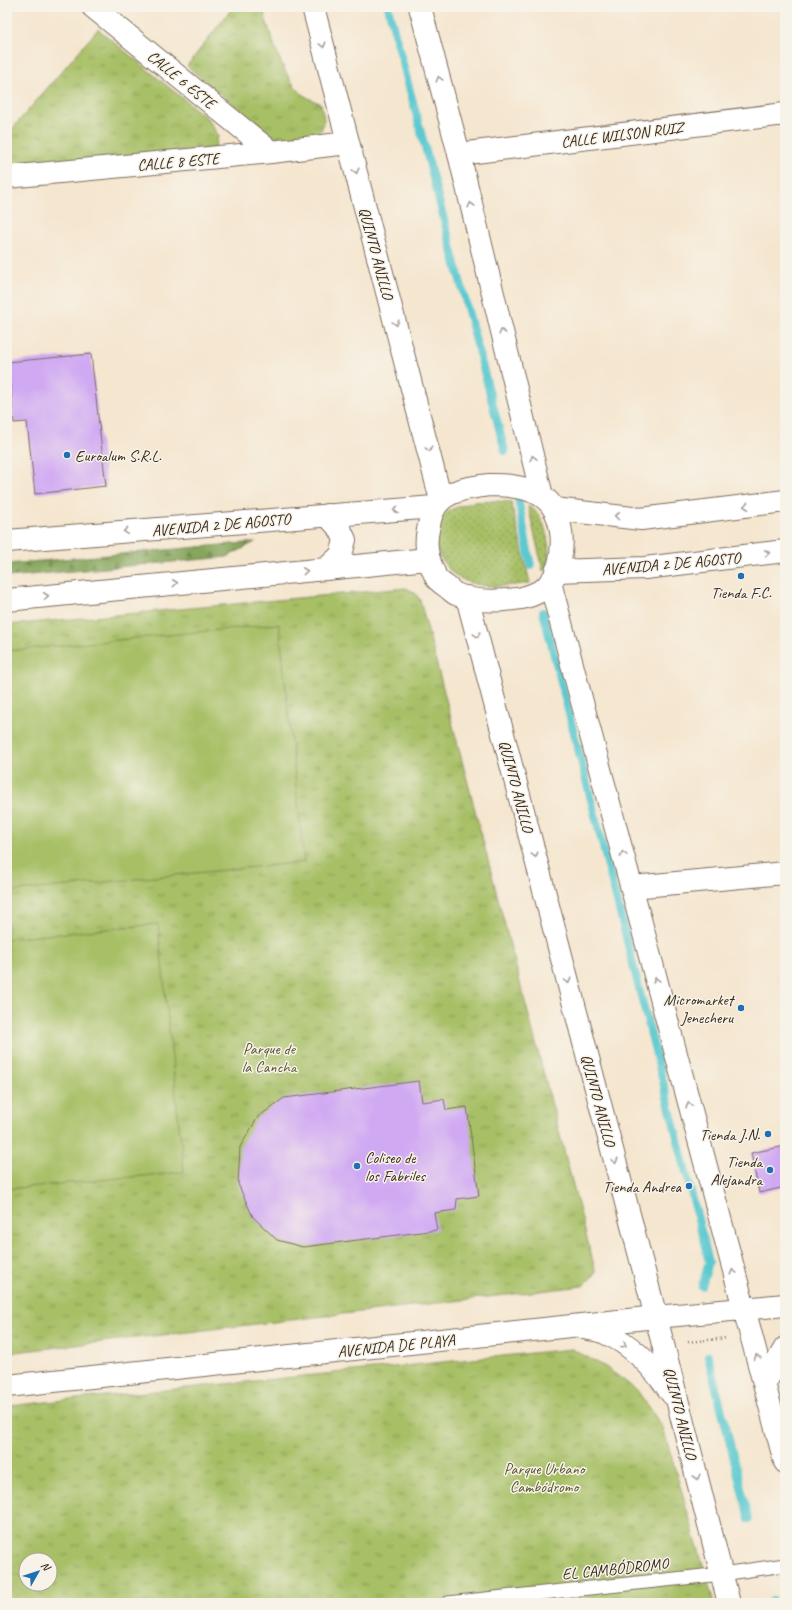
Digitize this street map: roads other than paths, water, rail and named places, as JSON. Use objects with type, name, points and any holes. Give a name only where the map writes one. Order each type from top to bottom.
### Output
[{"type":"main road","name":"CALLE 6 ESTE","points":[[93,7],[271,152]]},
{"type":"main road","name":"QUINTO ANILLO","points":[[313,7],[438,503]]},
{"type":"main road","points":[[420,7],[548,502],[562,530],[562,552],[553,577],[538,592],[523,598],[477,600],[456,594],[438,580],[428,559],[426,538],[430,518],[438,503],[454,492],[469,488],[489,485],[509,485],[527,490],[548,502],[641,519],[785,502]]},
{"type":"main road","name":"CALLE WILSON RUIZ","points":[[459,154],[785,114]]},
{"type":"main road","name":"CALLE 8 ESTE","points":[[7,177],[271,152],[348,143]]},
{"type":"main road","name":"AVENIDA 2 DE AGOSTO","points":[[7,541],[327,515],[438,503]]},
{"type":"main road","points":[[326,569],[341,555],[345,540],[340,529],[327,515]]},
{"type":"main road","name":"AVENIDA 2 DE AGOSTO","points":[[553,577],[645,568],[785,551]]},
{"type":"main road","points":[[7,600],[428,559]]},
{"type":"main road","points":[[553,577],[632,887],[743,1309],[765,1383],[785,1462]]},
{"type":"main road","name":"QUINTO ANILLO","points":[[467,597],[656,1317],[729,1603]]},
{"type":"main road","points":[[632,887],[785,873]]},
{"type":"main road","name":"AVENIDA DE PLAYA","points":[[7,1386],[656,1317],[785,1305]]},
{"type":"main road","points":[[575,1326],[605,1333],[633,1350],[650,1366],[678,1403]]},
{"type":"main road","points":[[765,1383],[785,1348]]},
{"type":"lane","name":"EL CAMBÓDROMO","points":[[448,1603],[722,1574],[785,1565]]},
{"type":"waterway","points":[[388,7],[505,451]]},
{"type":"waterway","points":[[518,499],[531,566]]},
{"type":"waterway","points":[[543,612],[709,1262],[702,1286]]},
{"type":"waterway","points":[[708,1356],[749,1519]]},
{"type":"place","name":"Euroalum S.R.L.","points":[[67,455]]},
{"type":"place","name":"Tienda F.C.","points":[[741,576]]},
{"type":"place","name":"Micromarket Jenecheru","points":[[741,1008]]},
{"type":"place","name":"Tienda J.N.","points":[[768,1134]]},
{"type":"place","name":"Coliseo de los Fabriles","points":[[357,1166]]},
{"type":"place","name":"Tienda Alejandra","points":[[770,1170]]},
{"type":"place","name":"Tienda Andrea","points":[[689,1186]]},
{"type":"park label","name":"Parque de la Cancha","points":[[269,1057]]},
{"type":"park label","name":"Parque Urbano Cambódromo","points":[[544,1477]]}]
